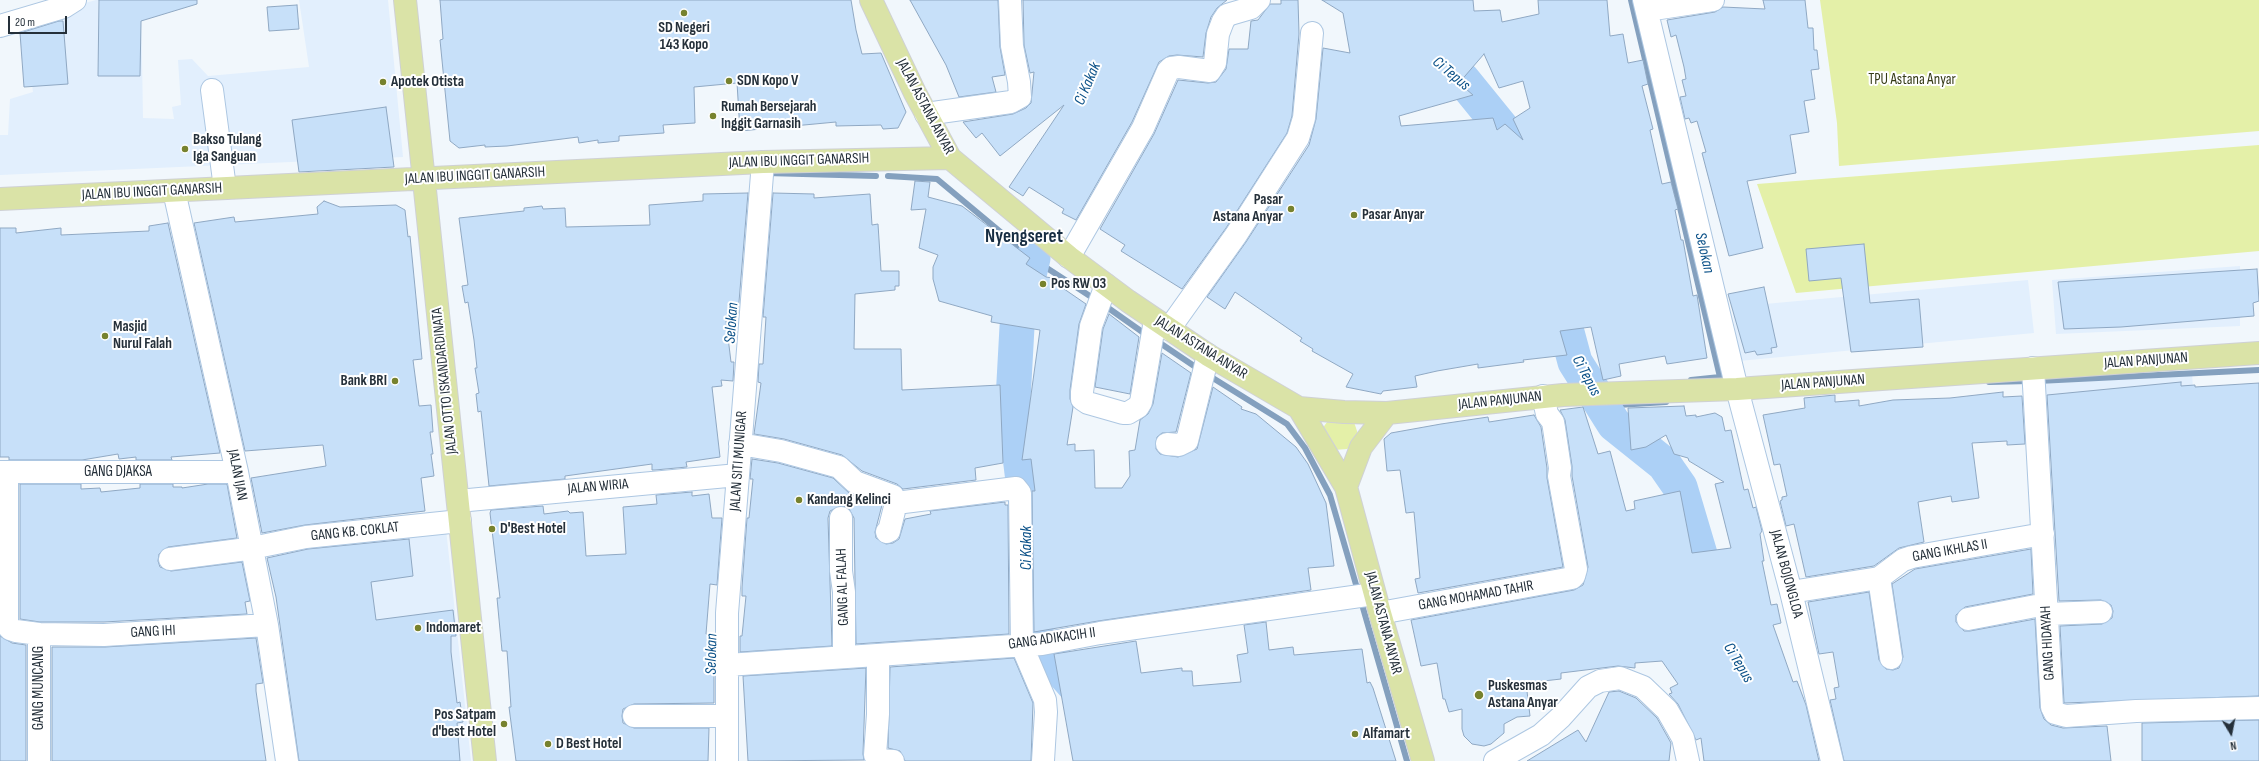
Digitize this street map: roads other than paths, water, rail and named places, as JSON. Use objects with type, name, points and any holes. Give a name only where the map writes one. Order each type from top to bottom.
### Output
[{"type":"main road","name":"JALAN OTTO ISKANDARDINATA","points":[[405,0],[485,761]]},
{"type":"main road","name":"JALAN ASTANA ANYAR","points":[[871,0],[926,114],[950,158],[1069,257],[1106,285],[1162,325],[1208,355],[1299,408],[1346,487],[1377,603],[1423,761]]},
{"type":"main road","name":"JALAN IBU INGGIT GANARSIH","points":[[0,199],[763,162],[950,158]]},
{"type":"main road","name":"JALAN PANJUNAN","points":[[1299,408],[1344,412],[1387,413],[1553,395],[1737,389],[2259,353]]},
{"type":"main road","points":[[1346,487],[1361,447],[1387,413]]},
{"type":"street","points":[[0,26],[64,7],[75,0]]},
{"type":"street","points":[[926,114],[1011,102],[1020,97],[1019,82],[1012,46],[1010,0]]},
{"type":"street","points":[[1069,257],[1143,128],[1168,71],[1171,68],[1179,67],[1210,71],[1215,63],[1218,34],[1223,21],[1228,14],[1251,8],[1259,0]]},
{"type":"street","points":[[1646,5],[1713,0]]},
{"type":"street","name":"JALAN BOJONGLOA","points":[[1646,5],[1737,389],[1832,761]]},
{"type":"street","points":[[1106,285],[1091,326],[1082,399],[1088,403],[1128,413],[1138,407],[1141,402],[1162,325],[1236,236],[1298,138],[1304,118],[1312,33]]},
{"type":"street","points":[[212,90],[225,188]]},
{"type":"street","name":"JALAN SITI MUNIGAR","points":[[727,761],[727,613],[735,475],[740,444],[763,162]]},
{"type":"street","name":"JALAN IJAN","points":[[174,191],[237,472],[267,626],[287,761]]},
{"type":"street","points":[[1167,444],[1179,445],[1187,441],[1208,355]]},
{"type":"street","name":"GANG HIDAYAH","points":[[2033,368],[2052,707],[2055,713],[2066,716],[2136,710],[2259,708]]},
{"type":"street","name":"GANG MOHAMAD TAHIR","points":[[1377,603],[1572,578],[1576,569],[1558,476],[1558,454],[1553,422],[1547,414],[1553,395]]},
{"type":"street","points":[[740,444],[781,452],[839,467],[855,482],[893,496],[896,503],[889,531],[887,532]]},
{"type":"street","name":"GANG DJAKSA","points":[[4,472],[237,472]]},
{"type":"street","name":"GANG MUNCANG","points":[[4,472],[7,625],[10,629],[16,631],[39,634],[40,761]]},
{"type":"street","name":"JALAN WIRIA","points":[[459,511],[735,475]]},
{"type":"street","points":[[896,503],[1016,488],[1022,498],[1032,645],[1045,700],[1046,712],[1043,761]]},
{"type":"street","name":"GANG KB. COKLAT","points":[[170,559],[251,548],[459,511]]},
{"type":"street","name":"GANG AL FALAH","points":[[841,518],[841,571],[844,592],[844,657]]},
{"type":"street","name":"GANG IKHLAS II","points":[[1790,592],[1879,578],[1903,560],[1912,557],[2043,534]]},
{"type":"street","points":[[1879,578],[1891,658]]},
{"type":"street","name":"GANG ADIKACIH II","points":[[727,665],[1032,645],[1100,633],[1377,603]]},
{"type":"street","points":[[1968,619],[2047,609],[2101,612]]},
{"type":"street","name":"GANG IHI","points":[[39,634],[104,635],[267,626]]},
{"type":"street","points":[[878,655],[878,714],[875,755],[879,760],[893,761]]},
{"type":"street","points":[[1496,761],[1541,735],[1561,717],[1588,687],[1600,681],[1620,678],[1643,687],[1667,710],[1682,738],[1688,761]]},
{"type":"street","points":[[634,716],[727,716]]},
{"type":"waterway","name":"Ci Tepus","points":[[1364,0],[1367,9],[1379,25],[1430,56],[1463,80],[1532,165]]},
{"type":"waterway","name":"Selokan","points":[[1631,0],[1720,377],[1691,380]]},
{"type":"waterway","name":"Selokan","points":[[766,173],[876,176]]},
{"type":"waterway","name":"Selokan","points":[[888,176],[937,179],[1033,259],[1096,300]]},
{"type":"waterway","name":"Ci Kakak","points":[[1027,528],[1027,513],[1013,400],[1017,327],[1033,258]]},
{"type":"waterway","name":"Ci Tepus","points":[[1554,284],[1575,362],[1614,424],[1664,464],[1680,487],[1713,598]]},
{"type":"waterway","points":[[1104,305],[1148,336]]},
{"type":"waterway","points":[[1157,341],[1200,370]]},
{"type":"waterway","points":[[2038,381],[2259,370]]},
{"type":"waterway","points":[[1208,375],[1287,424],[1305,448],[1330,495],[1357,588]]},
{"type":"waterway","points":[[1989,382],[2029,381]]},
{"type":"waterway","points":[[1602,406],[1666,402]]},
{"type":"waterway","name":"Ci Kakak","points":[[1027,578],[1033,626],[1044,651],[1089,702]]},
{"type":"waterway","points":[[1361,601],[1407,761]]},
{"type":"place","name":"SD Negeri 143 Kopo","points":[[684,13]]},
{"type":"place","name":"SDN Kopo V","points":[[729,81]]},
{"type":"place","name":"Apotek Otista","points":[[383,82]]},
{"type":"place","name":"Rumah Bersejarah Inggit Garnasih","points":[[713,116]]},
{"type":"place","name":"Bakso Tulang Iga Sanguan","points":[[185,149]]},
{"type":"place","name":"Pasar Astana Anyar","points":[[1291,209]]},
{"type":"place","name":"Pasar Anyar","points":[[1354,215]]},
{"type":"place","name":"Pos RW 03","points":[[1043,284]]},
{"type":"place","name":"Masjid Nurul Falah","points":[[105,336]]},
{"type":"place","name":"Bank BRI","points":[[395,381]]},
{"type":"place","name":"Kandang Kelinci","points":[[799,500]]},
{"type":"place","name":"D'Best Hotel","points":[[492,529]]},
{"type":"place","name":"Indomaret","points":[[418,628]]},
{"type":"place","name":"Puskesmas Astana Anyar","points":[[1479,695]]},
{"type":"place","name":"Pos Satpam d'best Hotel","points":[[504,724]]},
{"type":"place","name":"Alfamart","points":[[1355,734]]},
{"type":"place","name":"D Best Hotel","points":[[548,744]]},
{"type":"district","name":"Nyengseret","points":[[1024,237]]},
{"type":"park label","name":"TPU Astana Anyar","points":[[1912,80]]}]
